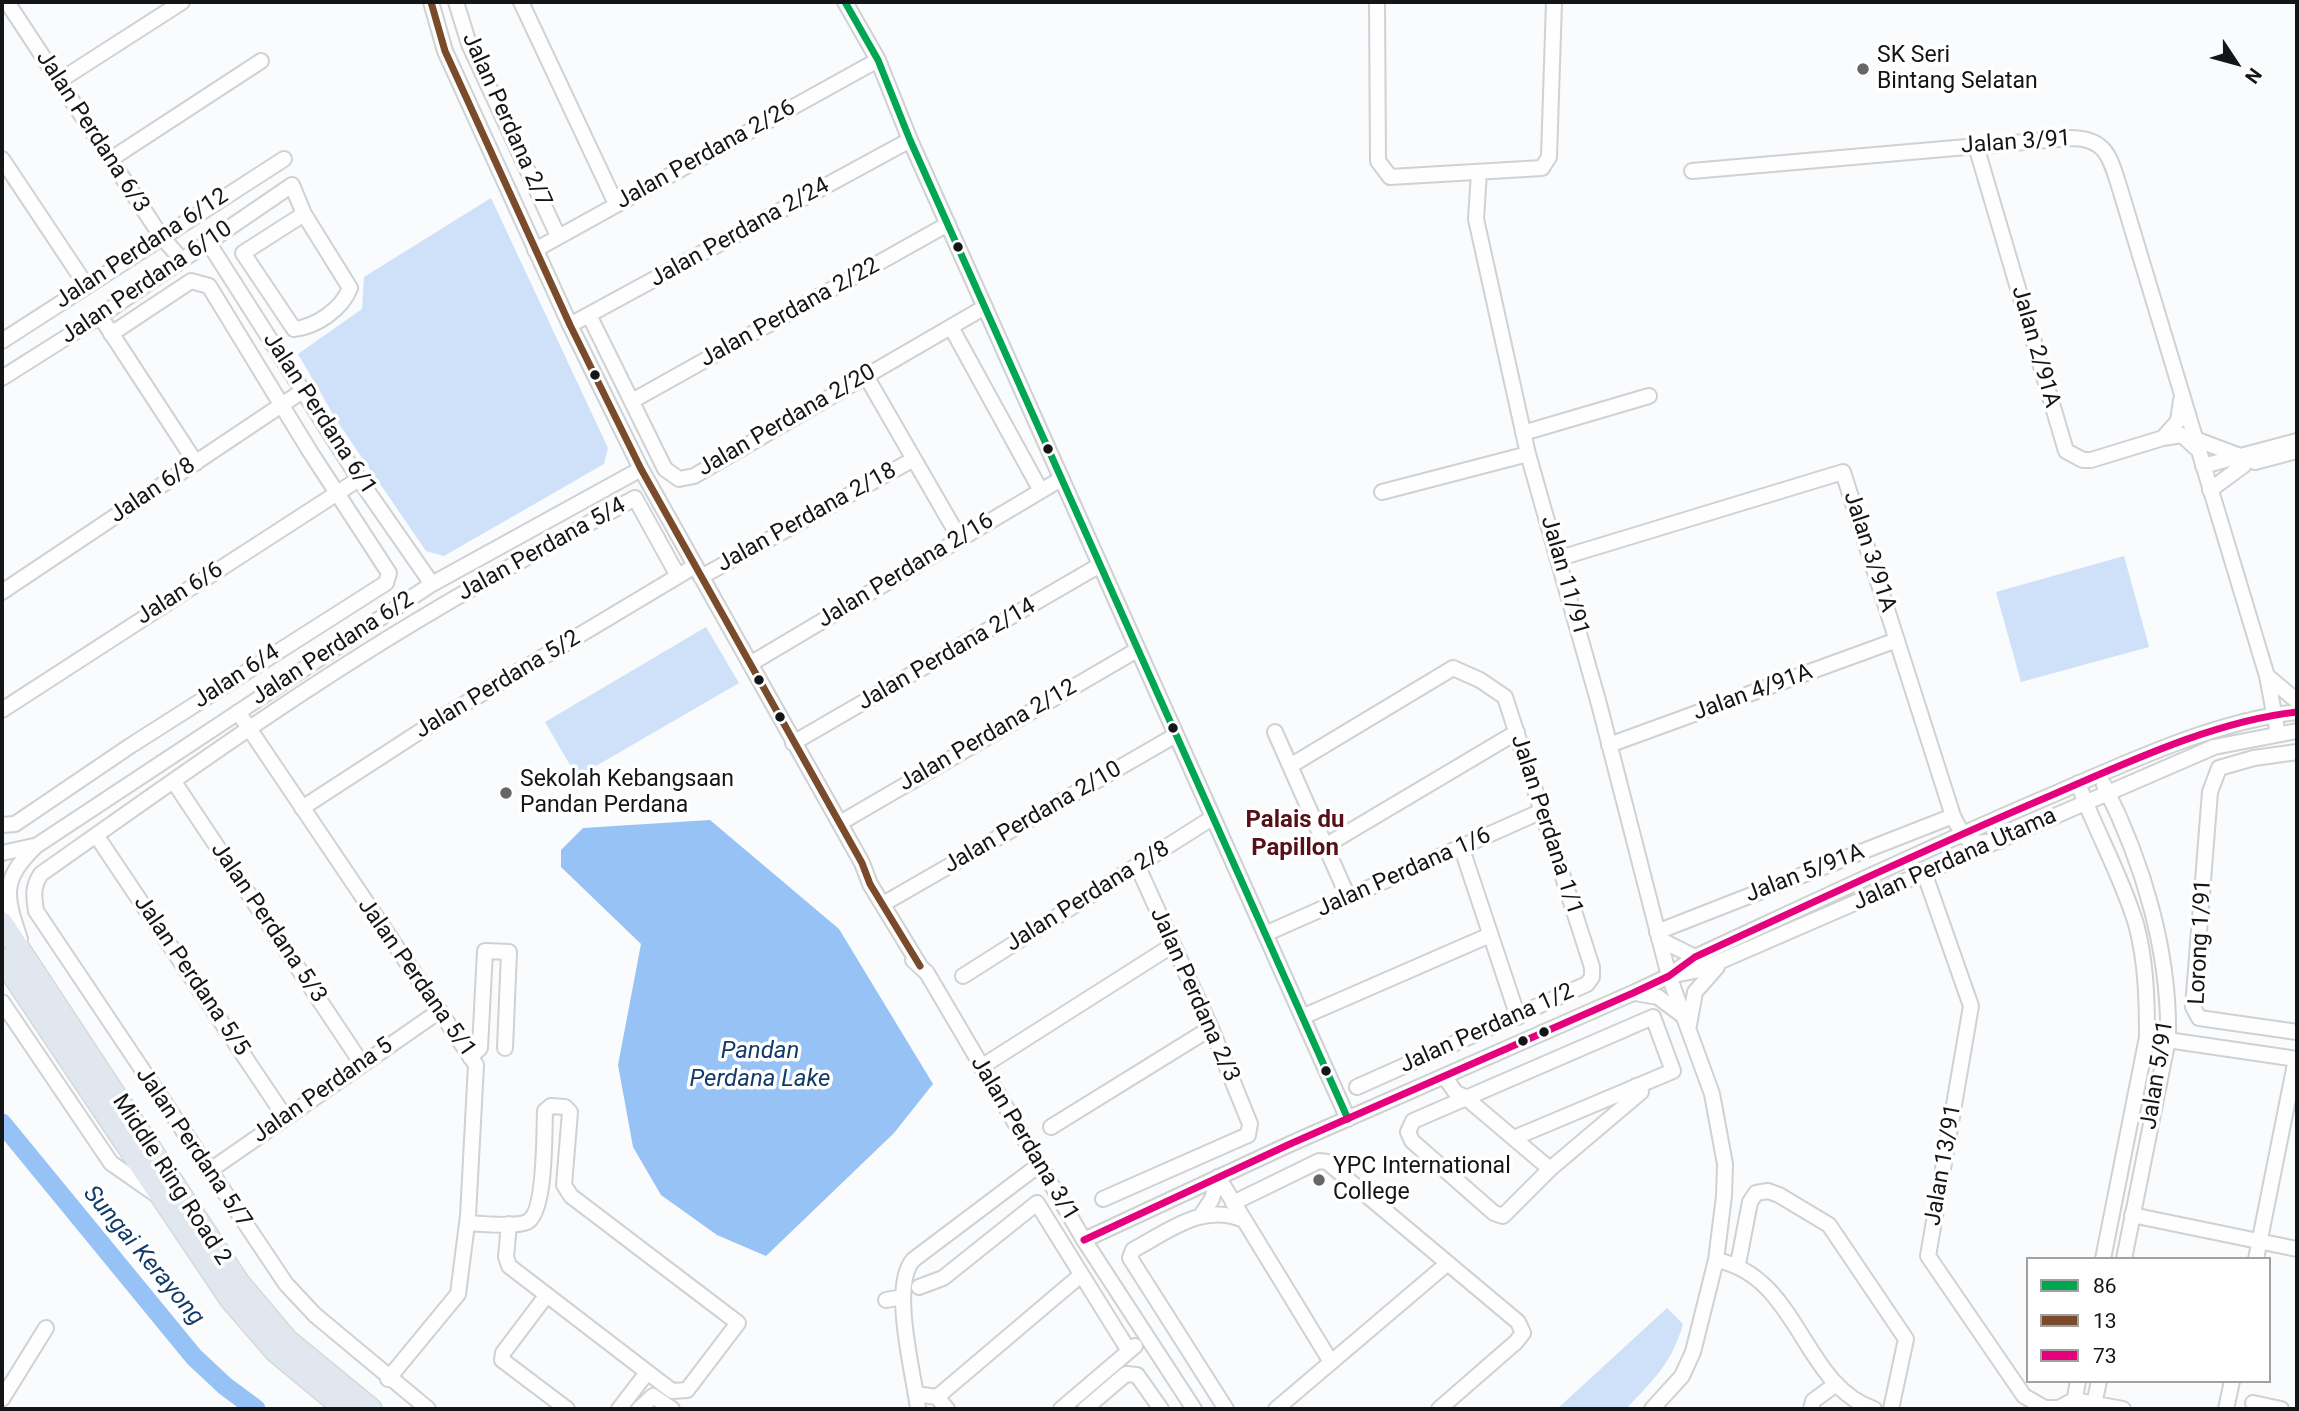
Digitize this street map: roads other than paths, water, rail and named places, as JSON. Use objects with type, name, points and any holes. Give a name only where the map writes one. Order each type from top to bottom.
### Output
[{"type":"highway","name":"Middle Ring Road 2","points":[[2,923],[239,1283],[287,1340],[371,1409]]},
{"type":"highway","name":"Middle Ring Road 2","points":[[2,959],[231,1300],[275,1351],[338,1406]]},
{"type":"street","points":[[60,81],[182,2]]},
{"type":"street","name":"Jalan Perdana 3/1","points":[[431,2],[445,51],[570,326],[641,470],[793,744],[840,823],[868,877],[870,896],[906,954],[924,969],[1084,1240],[1194,1409]]},
{"type":"street","name":"Jalan Perdana 2/7","points":[[457,2],[469,44],[558,236]]},
{"type":"street","points":[[521,2],[616,204]]},
{"type":"street","points":[[845,2],[878,60],[910,140],[1348,1119]]},
{"type":"street","points":[[1377,2],[1378,161],[1384,173],[1390,177],[1542,168],[1549,158],[1554,2]]},
{"type":"street","name":"Jalan Perdana 6/3","points":[[12,3],[161,236],[181,259]]},
{"type":"street","name":"Jalan Perdana 2/26","points":[[535,250],[878,60]]},
{"type":"street","points":[[111,159],[261,61]]},
{"type":"street","name":"Jalan 3/91","points":[[1692,171],[2084,138],[2105,150],[2120,189],[2267,676],[2278,734]]},
{"type":"street","name":"Jalan Perdana 2/24","points":[[570,326],[910,140]]},
{"type":"street","name":"Jalan 2/91A","points":[[1976,146],[2066,451],[2083,460],[2091,460],[2163,438]]},
{"type":"street","points":[[2,159],[86,285]]},
{"type":"street","name":"Jalan Perdana 6/12","points":[[4,335],[284,159]]},
{"type":"street","name":"Jalan 11/91","points":[[1479,172],[1476,219],[1528,454],[1560,558],[1669,976]]},
{"type":"street","name":"Jalan Perdana 6/10","points":[[2,379],[100,316],[292,185],[304,214]]},
{"type":"street","points":[[304,214],[350,288],[344,302],[307,328],[294,329],[243,253],[304,214]]},
{"type":"street","name":"Jalan Perdana 2/22","points":[[632,401],[948,224]]},
{"type":"street","name":"Jalan Perdana 6/1","points":[[208,242],[359,479],[432,584]]},
{"type":"street","name":"Jalan 6/4","points":[[2,825],[15,824],[130,746],[386,583],[389,573],[281,405],[209,286],[200,281],[191,281],[111,334]]},
{"type":"street","name":"Jalan Perdana 2/20","points":[[589,315],[665,469],[679,479],[694,476],[985,307]]},
{"type":"street","points":[[100,316],[196,463]]},
{"type":"street","points":[[951,327],[1041,491]]},
{"type":"street","points":[[866,376],[960,539]]},
{"type":"street","name":"Jalan 6/8","points":[[2,592],[304,390]]},
{"type":"street","points":[[2163,438],[2178,421],[2182,395]]},
{"type":"street","points":[[1524,433],[1648,396]]},
{"type":"street","points":[[2163,438],[2182,435],[2203,465]]},
{"type":"street","points":[[2203,465],[2242,460],[2297,441]]},
{"type":"street","points":[[2203,465],[2297,451]]},
{"type":"street","points":[[1382,492],[1528,454]]},
{"type":"street","name":"Jalan Perdana 2/18","points":[[698,571],[914,459]]},
{"type":"street","points":[[2203,465],[2242,460]]},
{"type":"street","name":"Jalan Perdana 6/2","points":[[30,966],[8,906],[7,893],[10,878],[18,863],[36,846],[432,584],[641,470]]},
{"type":"street","name":"Jalan 3/91A","points":[[1560,558],[1843,472],[1961,834]]},
{"type":"street","name":"Jalan 6/6","points":[[2,710],[359,479]]},
{"type":"street","name":"Jalan Perdana 2/16","points":[[750,664],[1062,479]]},
{"type":"street","name":"Jalan Perdana 5/4","points":[[34,891],[41,874],[249,729],[434,610],[635,498],[678,576]]},
{"type":"street","points":[[415,595],[419,564],[455,571]]},
{"type":"street","name":"Jalan Perdana 2/14","points":[[793,744],[1100,565]]},
{"type":"street","name":"Jalan Perdana 5/2","points":[[302,808],[436,721],[678,576],[698,571]]},
{"type":"street","name":"Jalan 4/91A","points":[[1609,745],[1897,640]]},
{"type":"street","name":"Jalan Perdana 2/12","points":[[840,823],[1138,650]]},
{"type":"street","name":"Jalan Perdana 1/1","points":[[1290,766],[1453,668],[1480,680],[1505,697],[1588,954]]},
{"type":"street","points":[[2267,676],[2297,701]]},
{"type":"street","name":"Jalan Perdana 5/1","points":[[238,712],[476,1065],[468,1220],[458,1294],[388,1379]]},
{"type":"street","name":"Jalan Perdana Utama","points":[[1084,1240],[1218,1177],[1633,993],[1669,976],[1695,957],[2078,783],[2236,723],[2297,712]]},
{"type":"street","points":[[2108,792],[2214,747],[2297,731]]},
{"type":"street","points":[[1275,732],[1348,897]]},
{"type":"street","points":[[1325,846],[1517,732]]},
{"type":"street","name":"Jalan Perdana 2/10","points":[[890,900],[1175,735]]},
{"type":"street","name":"Lorong 1/91","points":[[2297,752],[2254,758],[2219,768],[2210,792],[2193,1007],[2199,1018],[2297,1032]]},
{"type":"street","name":"Jalan 5/91","points":[[2099,774],[2151,903],[2162,946],[2169,1018],[2168,1039],[2124,1257]]},
{"type":"street","points":[[2118,816],[2127,795],[2140,779]]},
{"type":"street","name":"Jalan Perdana 5/3","points":[[174,782],[362,1064]]},
{"type":"street","name":"Jalan 5/91","points":[[2078,783],[2135,923],[2144,964],[2147,1037],[2103,1257]]},
{"type":"street","name":"Jalan Perdana Utama","points":[[1669,976],[1700,970],[1925,875],[2108,792]]},
{"type":"street","name":"Jalan Perdana 1/6","points":[[1265,934],[1462,849],[1542,811]]},
{"type":"street","points":[[2064,812],[2085,818],[2094,827]]},
{"type":"street","name":"Jalan 5/91A","points":[[1658,936],[1953,816]]},
{"type":"street","name":"Jalan Perdana 2/8","points":[[963,976],[1212,818]]},
{"type":"street","points":[[1961,834],[1972,844],[2000,841]]},
{"type":"street","name":"Jalan Perdana 5/5","points":[[96,835],[285,1117]]},
{"type":"street","name":"Jalan Perdana 6/2","points":[[2,853],[36,846]]},
{"type":"street","points":[[1462,849],[1518,1017]]},
{"type":"street","name":"Jalan Perdana 2/3","points":[[1104,1199],[1248,1135],[1250,1124],[1212,1028],[1137,865]]},
{"type":"street","name":"Jalan 13/91","points":[[1925,875],[1971,1006],[1928,1256],[2024,1396],[2045,1408],[2060,1409]]},
{"type":"street","name":"Jalan Perdana 3/1","points":[[868,877],[877,879],[890,900],[926,963],[924,969]]},
{"type":"street","name":"Jalan Perdana 5/7","points":[[34,891],[36,911],[269,1261],[301,1301],[388,1379],[428,1409]]},
{"type":"street","points":[[1302,1017],[1490,935]]},
{"type":"street","points":[[1658,936],[1695,957]]},
{"type":"street","points":[[981,1067],[1173,945]]},
{"type":"street","points":[[466,1051],[480,1048],[485,951],[509,952],[505,1048]]},
{"type":"street","name":"Jalan Perdana 1/2","points":[[1357,1087],[1587,984],[1592,977],[1588,954]]},
{"type":"street","points":[[1686,1023],[1695,992],[1709,973],[1726,959]]},
{"type":"street","points":[[1652,1409],[1688,1365],[1716,1260],[1724,1196],[1725,1164],[1712,1094],[1669,976]]},
{"type":"street","points":[[1633,993],[1658,997],[1686,1023]]},
{"type":"street","points":[[2,1002],[111,1163],[162,1198]]},
{"type":"street","name":"Jalan Perdana 5","points":[[209,1171],[438,1012]]},
{"type":"street","points":[[1514,1138],[1636,1086],[1673,1071],[1653,1017],[1413,1121],[1408,1132],[1412,1141],[1494,1213],[1503,1216],[1510,1212],[1550,1169],[1641,1092],[1636,1086]]},
{"type":"street","points":[[2169,1018],[2174,1030],[2189,1042]]},
{"type":"street","points":[[2247,1051],[2251,1026]]},
{"type":"street","points":[[1051,1126],[1212,1028]]},
{"type":"street","points":[[2147,1037],[2297,1059],[2256,1257]]},
{"type":"street","points":[[2162,1067],[2174,1051],[2189,1042]]},
{"type":"street","points":[[1450,1074],[1457,1093],[1550,1169]]},
{"type":"street","points":[[468,1220],[491,1218],[502,1223],[529,1221],[538,1206],[545,1111],[551,1106],[565,1107],[570,1112],[564,1185],[571,1196],[738,1324],[687,1390],[672,1391],[646,1374],[509,1266],[502,1223]]},
{"type":"street","points":[[1233,1203],[1319,1161],[1333,1166],[1518,1322],[1523,1333],[1439,1409]]},
{"type":"street","points":[[918,1409],[903,1297],[905,1273],[913,1260],[1039,1165]]},
{"type":"street","points":[[1218,1177],[1331,1362]]},
{"type":"street","points":[[1202,1214],[1212,1199],[1218,1177]]},
{"type":"street","points":[[1738,1264],[1750,1202],[1756,1193],[1768,1191],[1779,1195],[1829,1226],[1906,1339],[1891,1409]]},
{"type":"street","points":[[919,1287],[943,1278],[1037,1203],[1129,1351]]},
{"type":"street","points":[[1226,1409],[1130,1258],[1133,1250],[1202,1214],[1228,1214],[1244,1220]]},
{"type":"street","points":[[2132,1215],[2297,1249]]},
{"type":"street","points":[[1716,1260],[1738,1264],[1763,1282],[1846,1396],[1874,1409]]},
{"type":"street","points":[[1276,1409],[1448,1263]]},
{"type":"street","points":[[937,1397],[1081,1275]]},
{"type":"street","points":[[546,1296],[503,1353],[502,1360],[567,1409]]},
{"type":"street","points":[[886,1300],[903,1297]]},
{"type":"street","points":[[2,1399],[46,1328]]},
{"type":"street","points":[[1061,1409],[1146,1337]]},
{"type":"street","points":[[1085,1409],[1126,1374],[1132,1373],[1137,1375],[1161,1409]]},
{"type":"street","points":[[619,1409],[646,1374]]},
{"type":"street","points":[[2073,1404],[2078,1383]]},
{"type":"street","points":[[2094,1406],[2099,1383]]},
{"type":"street","points":[[2226,1409],[2232,1383]]},
{"type":"street","points":[[1811,1409],[1813,1401],[1836,1384]]},
{"type":"street","points":[[916,1394],[937,1397],[947,1409]]},
{"type":"street","points":[[639,1409],[651,1397],[657,1398],[672,1409]]},
{"type":"street","points":[[2253,1403],[2281,1409]]},
{"type":"street","points":[[2060,1409],[2073,1404],[2123,1409]]},
{"type":"water","name":"Pandan Perdana Lake","points":[[710,820],[839,929],[933,1084],[894,1133],[766,1256],[717,1235],[661,1195],[633,1147],[618,1065],[641,944],[561,867],[561,850],[583,828]]},
{"type":"waterway","name":"Sungai Kerayong","points":[[2,1123],[194,1357],[225,1386],[256,1409]]},
{"type":"place","name":"SK Seri Bintang Selatan","points":[[1863,69]]},
{"type":"place","name":"Sekolah Kebangsaan Pandan Perdana","points":[[506,793]]},
{"type":"place","name":"YPC International College","points":[[1319,1180]]},
{"type":"district","name":"Palais du Papillon","points":[[1295,835]]}]
